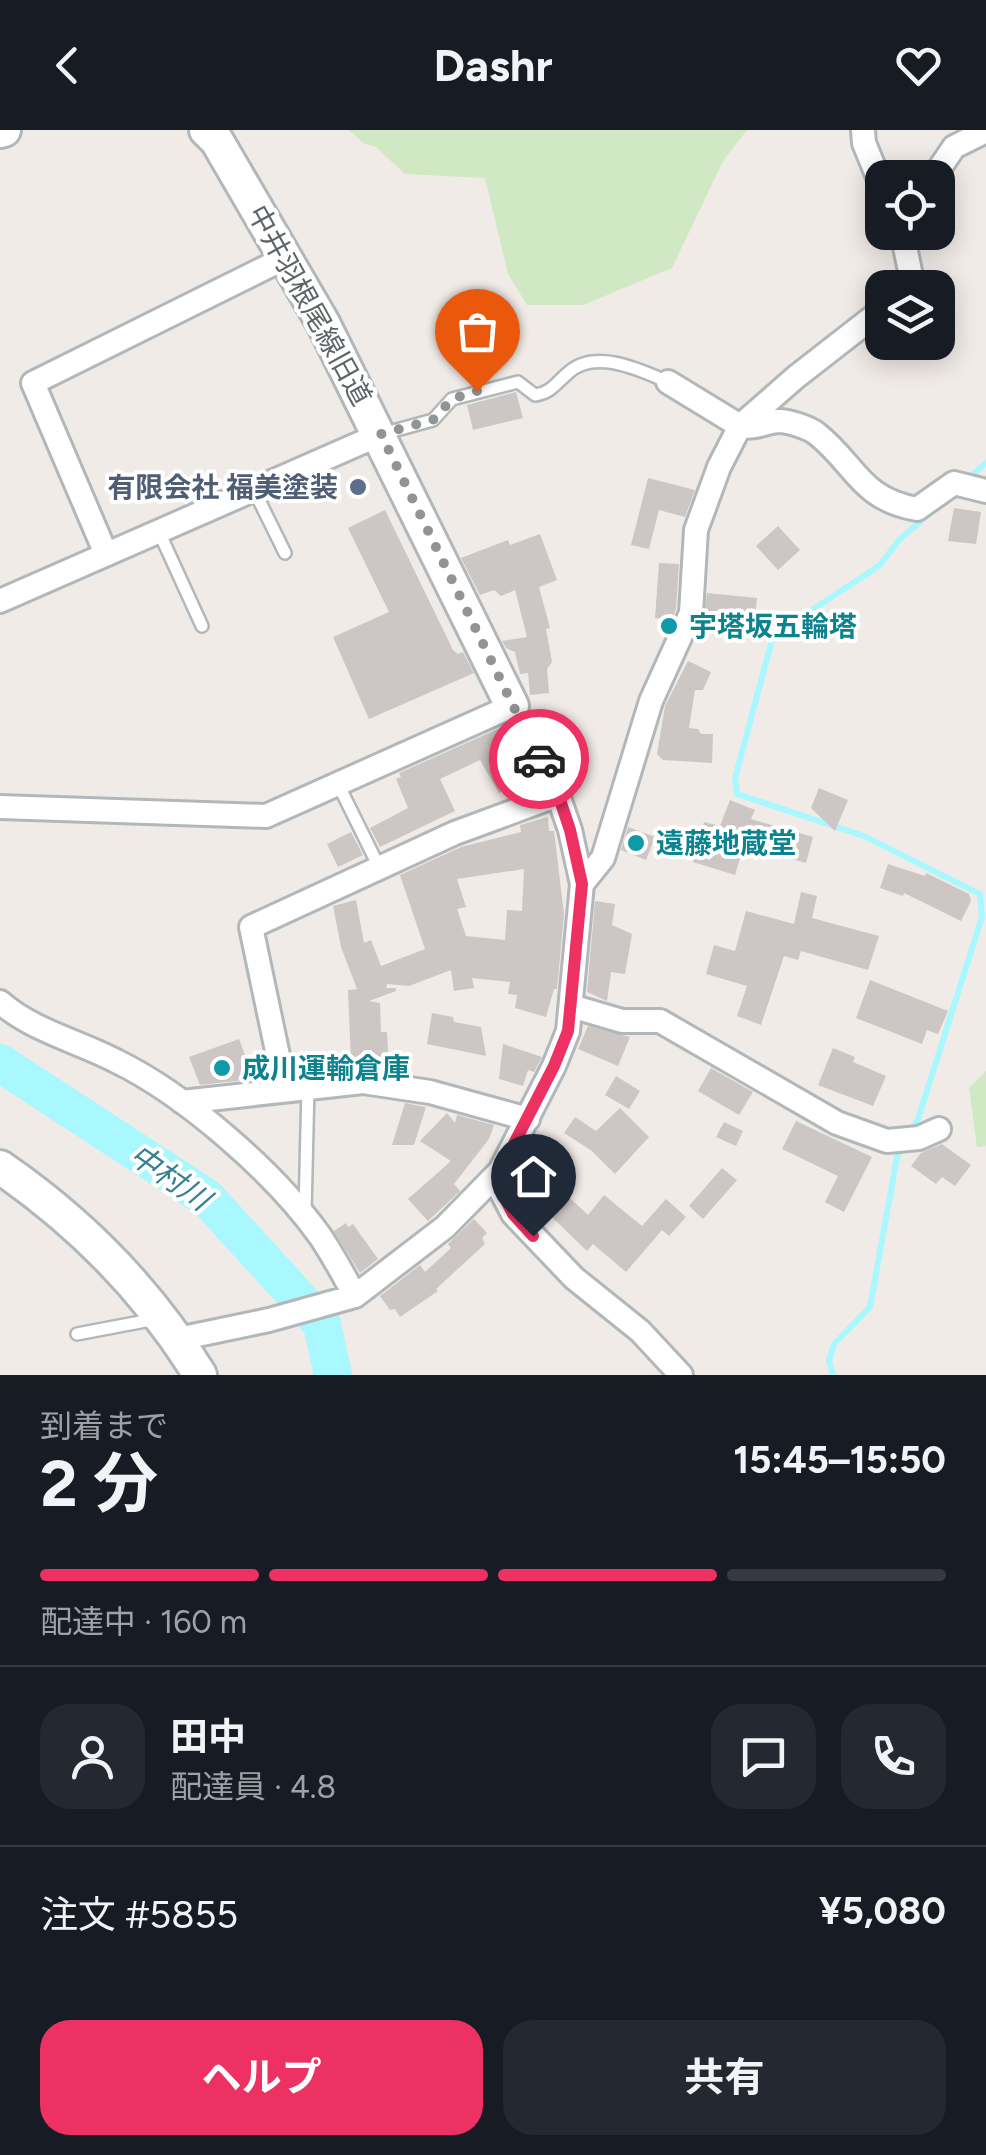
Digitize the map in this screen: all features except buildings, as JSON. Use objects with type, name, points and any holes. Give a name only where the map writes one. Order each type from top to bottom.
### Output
[{"type":"street","name":"中井羽根尾線旧道","points":[[206,130],[217,140],[286,258],[381,434],[558,794],[582,884],[568,1031],[500,1171],[445,1227],[349,1298]]},
{"type":"street","points":[[863,130],[871,160]]},
{"type":"street","points":[[943,160],[954,146],[986,132]]},
{"type":"street","points":[[106,554],[32,383],[286,258]]},
{"type":"street","points":[[582,884],[604,858],[651,701],[691,612],[696,530],[719,467],[740,426],[865,323]]},
{"type":"street","points":[[668,382],[740,426],[753,429],[780,421],[815,432],[862,484],[896,505],[917,509],[970,487]]},
{"type":"street","points":[[0,601],[381,434]]},
{"type":"street","points":[[0,807],[266,816],[512,706]]},
{"type":"street","points":[[296,1088],[251,927],[455,833],[558,794]]},
{"type":"street","points":[[0,1002],[46,1030],[118,1062],[182,1102],[221,1133],[320,1236],[349,1298],[269,1320],[169,1329]]},
{"type":"street","points":[[572,1006],[622,1021],[660,1021],[837,1123],[888,1141],[919,1138],[939,1129]]},
{"type":"street","points":[[182,1102],[363,1082],[414,1090],[528,1119]]},
{"type":"street","points":[[0,1167],[86,1233],[169,1329],[200,1375]]},
{"type":"street","points":[[500,1171],[502,1193],[513,1214],[574,1278],[640,1331],[681,1375]]},
{"type":"lane","points":[[381,434],[433,420],[452,399],[503,384],[518,382],[535,395],[546,394],[572,368],[587,362],[629,365],[668,382]]},
{"type":"lane","points":[[254,490],[285,553]]},
{"type":"lane","points":[[159,532],[202,626]]},
{"type":"lane","points":[[338,784],[380,869]]},
{"type":"lane","points":[[296,1088],[304,1218]]},
{"type":"lane","points":[[77,1334],[169,1329]]},
{"type":"green space","points":[[349,130],[747,130],[723,161],[672,268],[583,305],[527,305],[508,274],[485,178],[405,174],[376,147],[363,143]]},
{"type":"green space","points":[[986,1071],[986,1146],[977,1147],[969,1088]]},
{"type":"waterway","points":[[968,479],[986,463]]},
{"type":"waterway","points":[[910,1134],[982,917],[980,894],[864,836],[737,794],[735,778],[773,636],[880,565],[899,540],[929,514]]},
{"type":"waterway","name":"中村川","points":[[0,1063],[207,1198],[322,1324],[333,1375]]},
{"type":"waterway","points":[[833,1375],[829,1360],[834,1344],[870,1307],[897,1157],[904,1145]]},
{"type":"way so far","points":[[477,391],[452,399],[433,420],[381,434],[539,759]]},
{"type":"place","name":"有限会社 福美塗装","points":[[358,487]]},
{"type":"place","name":"宇塔坂五輪塔","points":[[669,626]]},
{"type":"place","name":"遠藤地蔵堂","points":[[636,843]]},
{"type":"place","name":"成川運輸倉庫","points":[[222,1068]]},
{"type":"route","points":[[533,1236],[513,1214],[502,1193],[500,1171],[568,1031],[582,884],[558,794],[539,759]]}]
